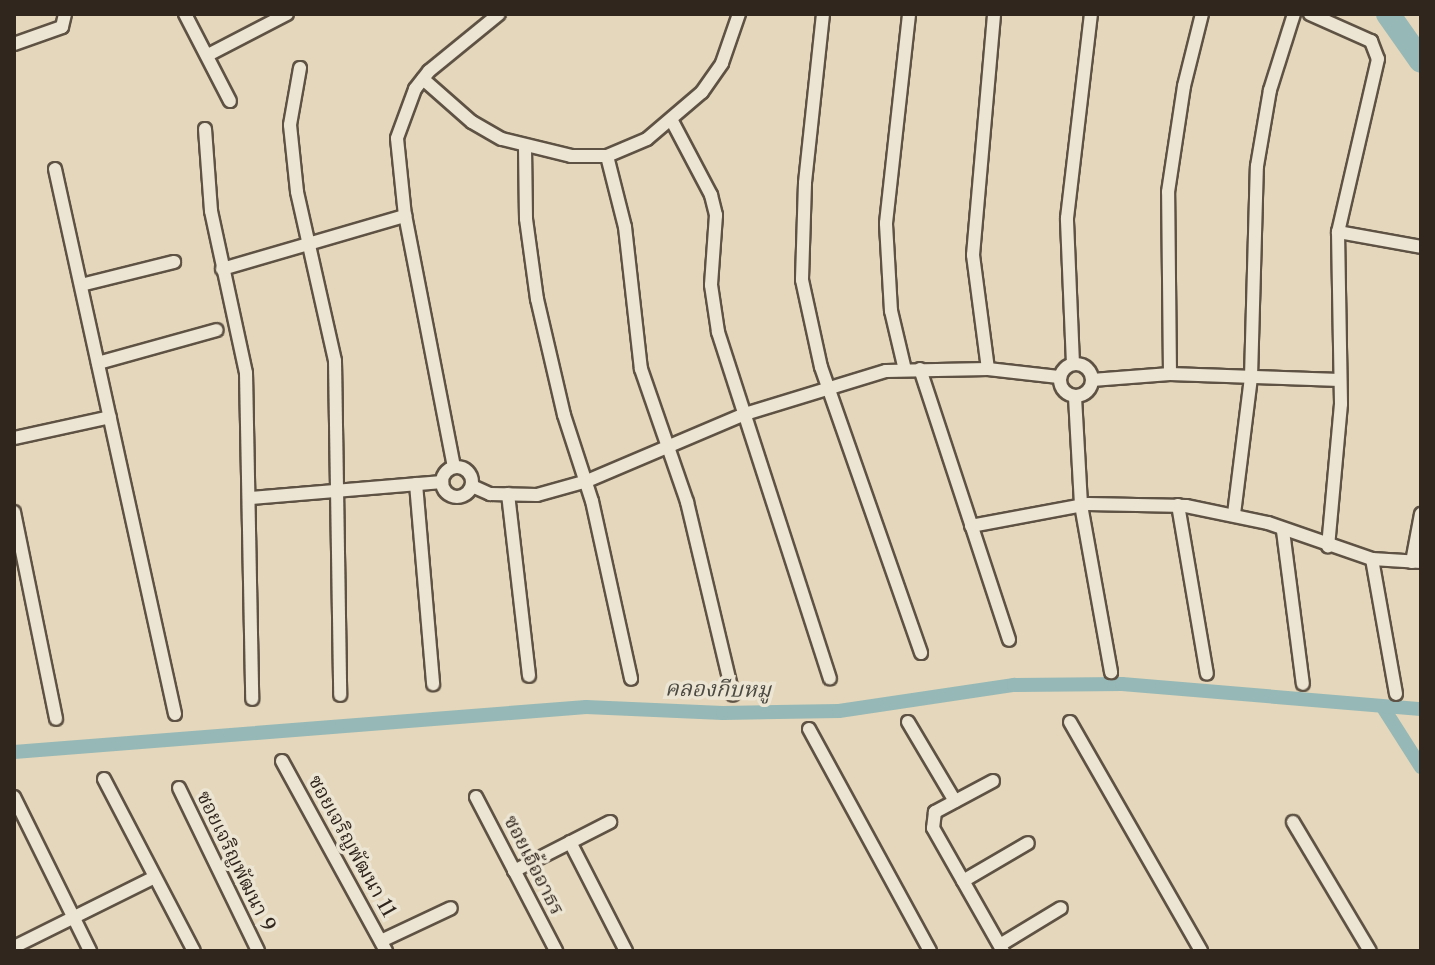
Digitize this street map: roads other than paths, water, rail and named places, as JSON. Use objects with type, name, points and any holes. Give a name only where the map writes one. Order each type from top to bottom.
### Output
[{"type":"street","points":[[14,44],[62,27],[65,14]]},
{"type":"street","points":[[185,14],[230,101]]},
{"type":"street","points":[[208,55],[287,14]]},
{"type":"street","points":[[251,498],[442,482],[454,467],[405,216],[397,138],[423,79],[499,14]]},
{"type":"street","points":[[423,79],[472,122],[525,147],[607,156],[672,121],[702,92],[722,63],[739,14]]},
{"type":"street","points":[[823,14],[800,249],[808,318],[828,386],[921,653]]},
{"type":"street","points":[[905,370],[891,311],[886,223],[909,14]]},
{"type":"street","points":[[988,369],[973,255],[994,14]]},
{"type":"street","points":[[472,486],[508,494],[537,495],[587,481],[745,414],[828,386],[905,370],[988,369],[1059,377],[1073,364],[1067,218],[1091,14]]},
{"type":"street","points":[[1170,374],[1168,192],[1202,14]]},
{"type":"street","points":[[1234,514],[1251,377],[1257,166],[1267,102],[1294,14]]},
{"type":"street","points":[[1310,14],[1336,18],[1371,41],[1378,59],[1338,232],[1340,380],[1328,546]]},
{"type":"street","points":[[300,68],[290,125],[308,243],[335,361],[333,491],[340,695]]},
{"type":"street","points":[[672,121],[711,195],[716,215],[713,310],[830,678]]},
{"type":"street","points":[[205,129],[222,269],[246,373],[251,498],[252,699]]},
{"type":"street","points":[[525,147],[526,219],[537,299],[564,415],[587,481],[631,679]]},
{"type":"street","points":[[607,156],[625,227],[641,369],[669,446],[733,695]]},
{"type":"street","points":[[55,169],[175,714]]},
{"type":"street","points":[[222,269],[405,216]]},
{"type":"street","points":[[1338,232],[1421,247]]},
{"type":"street","points":[[81,285],[174,262]]},
{"type":"street","points":[[98,363],[217,330]]},
{"type":"street","points":[[1073,364],[1087,367],[1092,380],[1087,392],[1075,397]]},
{"type":"street","points":[[920,369],[1009,640]]},
{"type":"street","points":[[1092,380],[1170,374],[1340,380]]},
{"type":"street","points":[[1059,377],[1063,390],[1075,397]]},
{"type":"street","points":[[1075,397],[1081,505],[1111,672]]},
{"type":"street","points":[[14,438],[110,417]]},
{"type":"street","points":[[454,467],[466,469],[472,486]]},
{"type":"street","points":[[442,482],[452,496],[464,495],[472,486]]},
{"type":"street","points":[[416,484],[433,684]]},
{"type":"street","points":[[508,494],[529,676]]},
{"type":"street","points":[[971,526],[1081,505],[1178,505],[1234,514],[1372,559],[1416,562],[1421,514]]},
{"type":"street","points":[[1178,505],[1207,674]]},
{"type":"street","points":[[14,512],[56,719]]},
{"type":"street","points":[[1283,531],[1303,684]]},
{"type":"street","points":[[1372,559],[1396,694]]},
{"type":"street","points":[[908,722],[955,801]]},
{"type":"street","points":[[1070,722],[1201,951]]},
{"type":"street","points":[[809,729],[930,951]]},
{"type":"street","name":"ซอยเจริญพัฒนา 11","points":[[282,761],[384,946]]},
{"type":"street","points":[[104,779],[194,951]]},
{"type":"street","points":[[993,781],[935,812],[933,828],[1002,948],[1061,908]]},
{"type":"street","name":"ซอยเจริญพัฒนา 9","points":[[179,788],[258,951]]},
{"type":"street","points":[[14,797],[90,951]]},
{"type":"street","name":"ซอยเอิ้ออาธร","points":[[476,797],[556,951]]},
{"type":"street","points":[[514,871],[610,822]]},
{"type":"street","points":[[1293,822],[1370,951]]},
{"type":"street","points":[[570,842],[626,951]]},
{"type":"street","points":[[963,881],[1028,843]]},
{"type":"street","points":[[14,947],[155,877]]},
{"type":"street","points":[[384,946],[451,908]]},
{"type":"waterway","points":[[1388,14],[1421,61]]},
{"type":"waterway","name":"คลองกีบหมู","points":[[14,752],[586,707],[723,713],[839,711],[1014,685],[1122,684],[1421,709]]},
{"type":"waterway","points":[[1384,709],[1421,767]]}]
